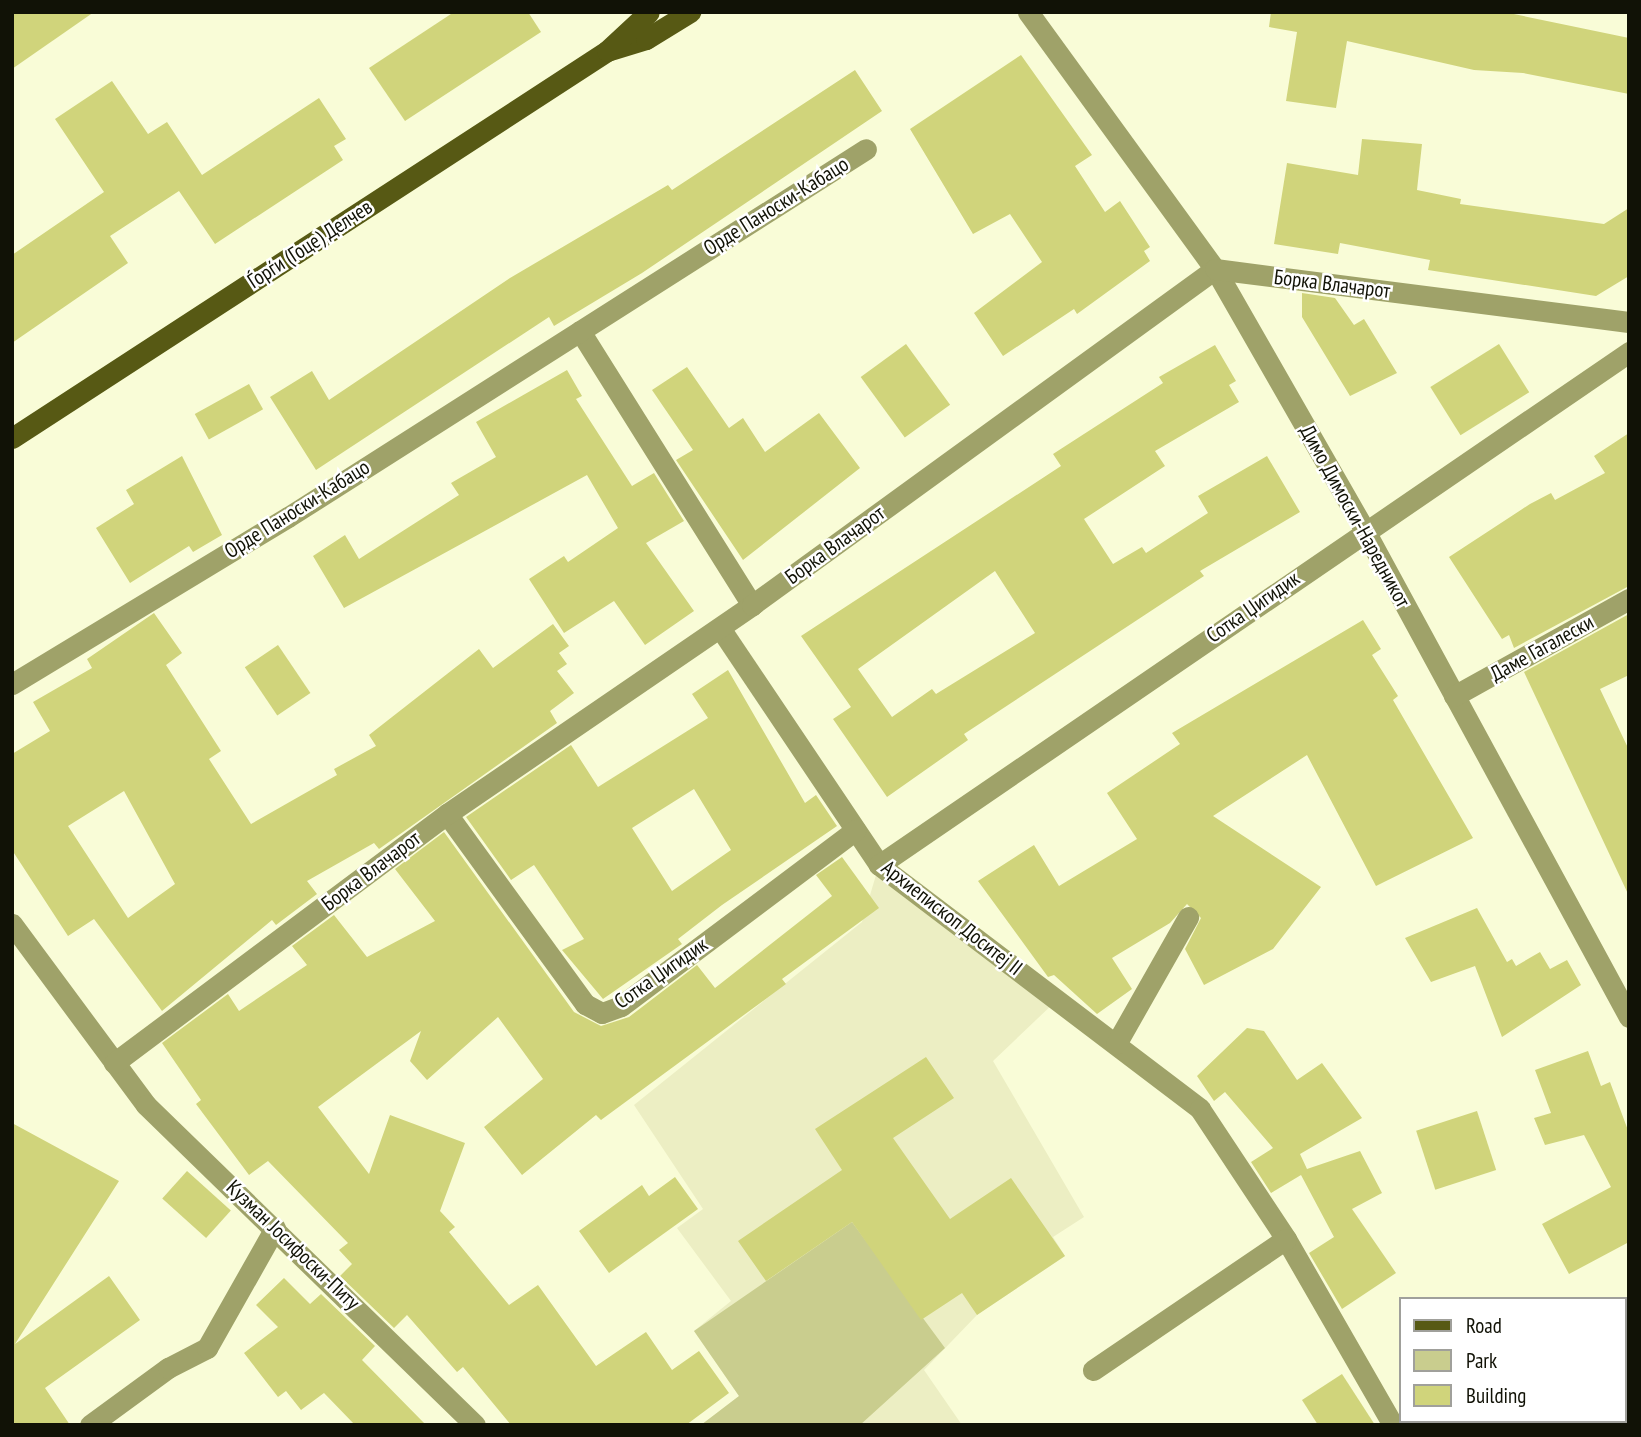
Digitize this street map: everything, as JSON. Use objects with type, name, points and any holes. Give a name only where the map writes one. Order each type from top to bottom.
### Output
[{"type":"main road","name":"Ѓорѓи (Гоце) Делчев","points":[[12,438],[607,51],[649,12]]},
{"type":"main road","name":"Ѓорѓи (Гоце) Делчев","points":[[607,51],[646,39],[690,12]]},
{"type":"street","name":"Димо Димоски-Наредникот","points":[[1028,12],[1048,35],[1215,269],[1365,530],[1629,1017]]},
{"type":"street","name":"Димо Димоски-Наредникот","points":[[1040,12],[1048,35]]},
{"type":"street","name":"Орде Паноски-Кабацо","points":[[12,684],[580,331],[866,149]]},
{"type":"street","name":"Борка Влачарот","points":[[114,1063],[447,814],[720,628],[1215,269],[1629,322]]},
{"type":"street","points":[[580,331],[752,605]]},
{"type":"street","name":"Сотка Џигидик","points":[[879,865],[1365,530],[1629,352]]},
{"type":"street","name":"Даме Гагалески","points":[[1454,696],[1629,599]]},
{"type":"street","name":"Архиепископ Доситеј II","points":[[720,628],[879,865],[1200,1109],[1286,1239],[1393,1425]]},
{"type":"street","name":"Сотка Џигидик","points":[[447,814],[585,1004],[602,1013],[621,1006],[855,830]]},
{"type":"street","points":[[1116,1044],[1188,917]]},
{"type":"street","name":"Кузман Јосифоски-Питу","points":[[12,923],[146,1105],[475,1425]]},
{"type":"street","points":[[90,1425],[169,1368],[207,1348],[275,1228]]},
{"type":"street","points":[[1093,1370],[1286,1239]]},
{"type":"shaded area","points":[[879,865],[1057,1000],[993,1061],[1084,1217],[1053,1237],[1065,1256],[977,1315],[924,1370],[962,1425],[701,1425],[739,1396],[694,1331],[731,1301],[677,1228],[703,1209],[634,1105],[862,922]]},
{"type":"green space","points":[[852,1222],[945,1348],[860,1425],[701,1425],[739,1396],[694,1331]]},
{"type":"building","points":[[12,12],[94,12],[12,69]]},
{"type":"building","points":[[454,12],[528,12],[541,32],[405,121],[369,68]]},
{"type":"building","points":[[1271,12],[1504,12],[1629,38],[1629,94],[1523,73],[1474,70],[1347,41],[1336,108],[1286,101],[1297,32],[1269,27]]},
{"type":"building","points":[[1021,55],[1092,155],[1075,166],[1105,212],[1120,201],[1150,247],[1144,251],[1150,261],[1077,314],[1074,309],[1003,356],[974,313],[1042,262],[1010,214],[973,234],[910,129]]},
{"type":"building","points":[[855,70],[882,111],[642,273],[554,326],[549,317],[316,470],[270,397],[312,371],[329,400],[510,278],[668,185],[672,190]]},
{"type":"building","points":[[112,81],[148,134],[167,122],[202,175],[319,98],[346,139],[334,146],[343,160],[215,244],[179,191],[110,236],[128,263],[12,343],[12,255],[104,192],[55,119]]},
{"type":"building","points":[[1362,139],[1422,144],[1417,190],[1461,199],[1460,204],[1604,224],[1629,208],[1629,276],[1596,296],[1428,270],[1430,260],[1340,243],[1338,254],[1274,244],[1287,163],[1358,175]]},
{"type":"building","points":[[1302,293],[1335,298],[1354,325],[1364,319],[1397,373],[1350,396],[1302,317]]},
{"type":"building","points":[[906,344],[950,405],[905,438],[861,377]]},
{"type":"building","points":[[1499,344],[1529,392],[1461,435],[1430,387]]},
{"type":"building","points":[[1215,345],[1236,381],[1229,385],[1239,402],[1155,451],[1165,466],[1084,519],[1113,564],[1142,547],[1146,553],[1208,513],[1198,496],[1267,456],[1300,512],[1200,571],[1204,576],[964,734],[968,740],[887,797],[833,719],[851,707],[801,636],[1061,466],[1053,454],[1163,383],[1159,377]],"holes":[[[995,571],[1035,633],[936,694],[932,689],[892,717],[858,669]]]},
{"type":"building","points":[[687,367],[729,428],[743,418],[765,452],[819,413],[860,468],[743,560],[676,460],[693,450],[652,390]]},
{"type":"building","points":[[567,370],[582,396],[576,399],[632,486],[654,473],[684,521],[646,543],[694,611],[645,645],[614,601],[564,633],[529,579],[564,556],[568,562],[618,528],[587,475],[344,608],[313,556],[345,535],[359,559],[459,495],[451,483],[496,457],[476,422]]},
{"type":"building","points":[[249,384],[263,409],[209,439],[195,414]]},
{"type":"building","points":[[1629,433],[1629,586],[1514,648],[1509,635],[1502,639],[1449,557],[1530,504],[1551,493],[1555,500],[1605,473],[1594,456]]},
{"type":"building","points":[[182,456],[222,535],[193,552],[189,546],[130,583],[96,528],[134,504],[126,490]]},
{"type":"building","points":[[154,613],[182,653],[166,665],[221,751],[209,759],[251,824],[337,775],[334,769],[376,746],[369,735],[479,649],[493,668],[553,624],[569,646],[559,653],[567,664],[557,671],[574,693],[550,711],[557,723],[379,849],[374,843],[307,881],[317,894],[276,925],[272,920],[162,1011],[94,919],[68,936],[12,850],[12,754],[50,731],[33,702],[92,668],[87,659]],"holes":[[[124,791],[175,884],[128,918],[68,826]]]},
{"type":"building","points":[[1629,614],[1629,675],[1600,689],[1629,750],[1629,896],[1524,672]]},
{"type":"building","points":[[1363,620],[1381,649],[1372,655],[1398,696],[1393,700],[1473,838],[1376,886],[1307,755],[1213,816],[1321,887],[1273,949],[1204,985],[1185,949],[1201,918],[1187,904],[1170,923],[1112,958],[1132,989],[1097,1014],[1054,975],[1048,977],[978,881],[1034,845],[1059,886],[1137,839],[1107,793],[1180,744],[1172,733]]},
{"type":"building","points":[[278,645],[310,693],[277,715],[245,667]]},
{"type":"building","points":[[728,670],[805,803],[816,795],[837,826],[722,905],[678,939],[682,944],[603,999],[562,950],[584,939],[534,865],[511,880],[466,817],[571,745],[598,787],[708,718],[692,694]],"holes":[[[694,789],[731,850],[672,891],[632,828]]]},
{"type":"building","points":[[444,832],[574,1012],[601,1026],[629,1017],[697,965],[715,988],[832,896],[816,875],[842,857],[879,908],[782,979],[786,984],[601,1120],[596,1115],[522,1175],[484,1127],[543,1079],[498,1017],[427,1080],[410,1061],[421,1031],[318,1107],[369,1174],[390,1115],[465,1143],[440,1211],[455,1227],[449,1232],[509,1305],[538,1285],[596,1366],[646,1332],[672,1370],[699,1351],[729,1393],[686,1425],[511,1425],[463,1367],[457,1372],[407,1315],[394,1328],[340,1276],[352,1264],[339,1250],[348,1243],[268,1161],[249,1175],[196,1104],[201,1100],[162,1043],[228,994],[239,1011],[307,965],[292,946],[334,915],[367,957],[435,921],[395,869]]},
{"type":"building","points":[[1477,908],[1507,962],[1512,959],[1516,966],[1540,952],[1550,969],[1567,960],[1581,985],[1502,1037],[1475,966],[1431,982],[1405,938]]},
{"type":"building","points":[[1247,1028],[1264,1031],[1297,1080],[1322,1063],[1362,1118],[1300,1154],[1307,1169],[1360,1151],[1382,1193],[1352,1209],[1396,1273],[1342,1309],[1309,1253],[1334,1237],[1301,1175],[1271,1193],[1251,1162],[1273,1148],[1225,1092],[1214,1101],[1197,1076]]},
{"type":"building","points":[[1588,1051],[1601,1086],[1610,1082],[1629,1133],[1629,1242],[1569,1274],[1542,1224],[1611,1187],[1584,1135],[1545,1145],[1534,1118],[1551,1113],[1535,1070]]},
{"type":"building","points":[[926,1057],[954,1098],[893,1138],[950,1219],[1011,1178],[1065,1256],[977,1315],[962,1293],[921,1320],[852,1222],[766,1281],[738,1241],[842,1170],[815,1129]]},
{"type":"building","points":[[1477,1111],[1496,1170],[1435,1190],[1416,1131]]},
{"type":"building","points":[[12,1123],[119,1181],[15,1344],[109,1276],[140,1320],[45,1388],[70,1425],[12,1425]]},
{"type":"building","points":[[187,1171],[231,1210],[206,1238],[162,1198]]},
{"type":"building","points":[[675,1177],[698,1209],[609,1273],[579,1231],[642,1185],[649,1196]]},
{"type":"building","points":[[284,1278],[310,1304],[321,1294],[375,1346],[362,1360],[426,1425],[355,1425],[324,1393],[301,1410],[286,1391],[278,1397],[244,1353],[278,1327],[256,1305]]},
{"type":"building","points":[[1342,1374],[1375,1425],[1318,1425],[1302,1400]]}]
